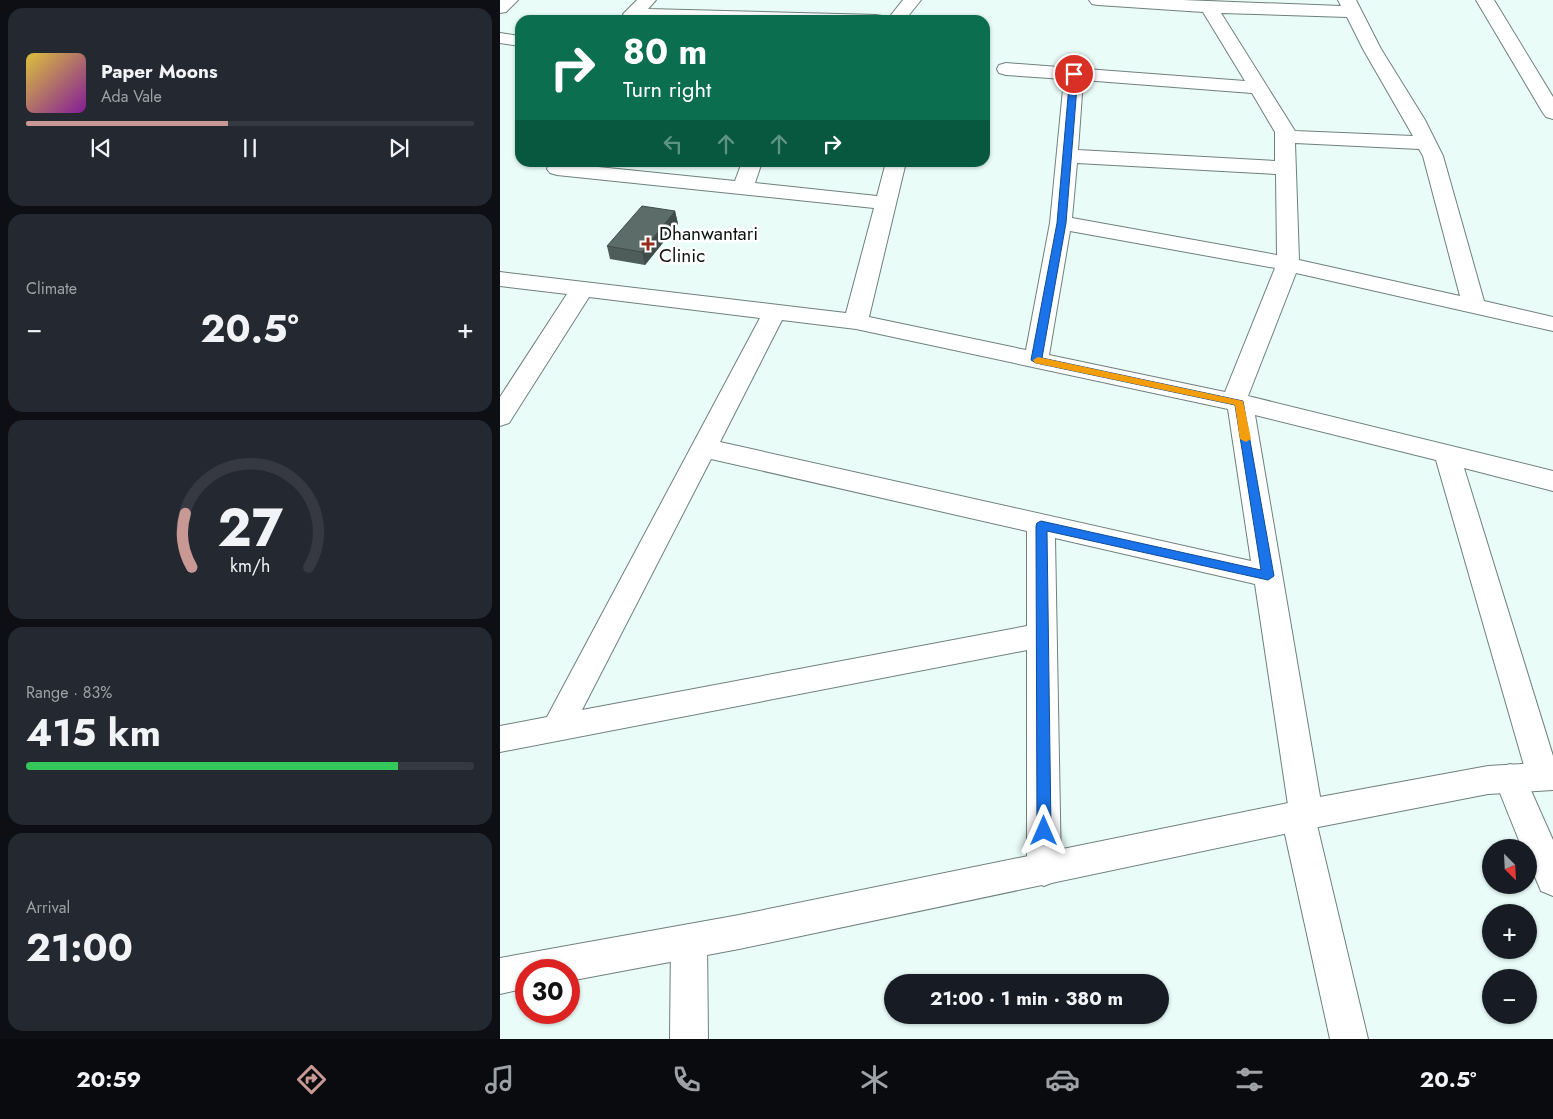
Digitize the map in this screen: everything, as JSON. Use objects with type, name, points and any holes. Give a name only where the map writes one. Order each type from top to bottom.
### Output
[{"type":"street","points":[[500,8],[509,0]]},
{"type":"street","points":[[633,15],[647,0]]},
{"type":"street","points":[[900,15],[912,0]]},
{"type":"street","points":[[1098,0],[1210,7],[1350,6],[1372,49],[1415,120],[1433,156],[1474,306]]},
{"type":"street","points":[[1485,0],[1553,113]]},
{"type":"street","points":[[1210,7],[1285,132],[1288,264],[1236,402],[1268,576],[1302,815],[1349,1039]]},
{"type":"street","points":[[500,38],[515,40]]},
{"type":"street","points":[[1006,69],[1258,88]]},
{"type":"street","points":[[1036,360],[1062,223],[1074,74]]},
{"type":"street","points":[[1285,137],[1426,143]]},
{"type":"street","points":[[1067,156],[1286,168]]},
{"type":"street","points":[[558,167],[557,169],[886,203]]},
{"type":"street","points":[[743,188],[750,167]]},
{"type":"street","points":[[856,322],[895,167]]},
{"type":"street","points":[[1062,223],[1288,264],[1553,324]]},
{"type":"street","points":[[500,279],[856,322],[1236,402],[1553,481]]},
{"type":"street","points":[[500,417],[582,289]]},
{"type":"street","points":[[557,728],[775,312]]},
{"type":"street","points":[[704,448],[1268,576]]},
{"type":"street","points":[[580,962],[689,942],[1044,870],[1302,815],[1488,780],[1548,776],[1447,454]]},
{"type":"street","points":[[1041,526],[1044,870]]},
{"type":"street","points":[[500,739],[1043,635]]},
{"type":"street","points":[[1510,778],[1553,880]]},
{"type":"street","points":[[689,942],[689,1039]]},
{"type":"street","points":[[500,976],[515,974]]},
{"type":"building","points":[[642,206],[675,211],[642,252],[607,246]]},
{"type":"slow traffic","points":[[1038,360],[1240,403],[1246,439]]},
{"type":"place","name":"Dhanwantari Clinic","points":[[648,244]]},
{"type":"route","points":[[1044,831],[1041,526],[1268,576],[1240,403],[1036,360],[1062,223],[1074,74]]}]
